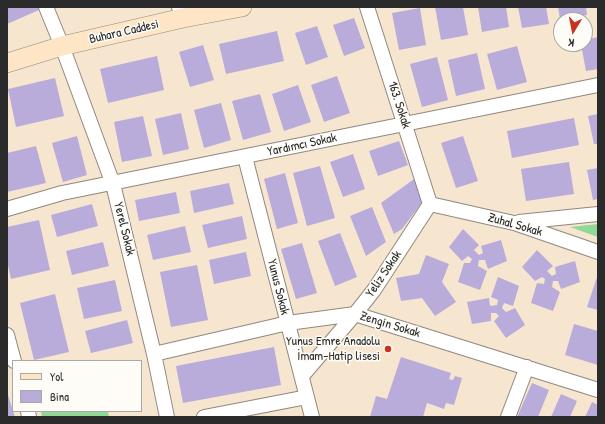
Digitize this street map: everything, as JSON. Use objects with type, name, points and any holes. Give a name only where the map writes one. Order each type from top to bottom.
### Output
[{"type":"main road","name":"Buhara Caddesi","points":[[7,63],[181,13],[242,7]]},
{"type":"street","name":"Yerel Sokak","points":[[46,7],[113,184],[154,354],[167,417]]},
{"type":"street","name":"163. Sokak","points":[[367,7],[430,204]]},
{"type":"street","name":"Yardımcı Sokak","points":[[7,209],[62,193],[113,184],[598,85]]},
{"type":"street","name":"Yunus Sokak","points":[[245,156],[312,417]]},
{"type":"street","name":"Zuhal Sokak","points":[[430,204],[514,223],[598,252]]},
{"type":"street","name":"Yeliz Sokak","points":[[302,376],[374,290],[430,204]]},
{"type":"street","points":[[514,223],[598,214]]},
{"type":"street","name":"Zengin Sokak","points":[[154,354],[288,323],[355,314],[598,390]]},
{"type":"street","points":[[7,335],[14,360]]},
{"type":"street","points":[[508,417],[527,367]]},
{"type":"street","points":[[204,417],[307,397]]},
{"type":"green space","points":[[598,224],[598,237],[570,227]]},
{"type":"green space","points":[[41,412],[108,412],[109,417],[42,417]]},
{"type":"building","points":[[7,7],[38,7],[39,10],[7,24]]},
{"type":"building","points":[[435,7],[463,7],[468,35],[441,40]]},
{"type":"building","points":[[478,7],[506,7],[509,27],[482,32]]},
{"type":"building","points":[[518,7],[546,7],[549,24],[522,28]]},
{"type":"building","points":[[558,7],[586,7],[587,12],[559,12]]},
{"type":"building","points":[[420,8],[426,45],[399,50],[392,13]]},
{"type":"building","points":[[354,18],[365,48],[344,56],[333,25]]},
{"type":"building","points":[[317,26],[328,57],[306,65],[295,33]]},
{"type":"building","points":[[277,31],[284,61],[226,74],[219,44]]},
{"type":"building","points":[[598,37],[598,69],[586,71],[582,52],[593,52],[593,38]]},
{"type":"building","points":[[203,45],[214,80],[190,87],[179,52]]},
{"type":"building","points":[[517,46],[527,82],[497,90],[487,54]]},
{"type":"building","points":[[477,53],[485,89],[456,96],[448,60]]},
{"type":"building","points":[[157,56],[164,90],[108,103],[100,69]]},
{"type":"building","points":[[437,57],[448,100],[422,107],[410,64]]},
{"type":"building","points":[[337,76],[350,113],[324,122],[311,85]]},
{"type":"building","points":[[55,78],[64,116],[16,127],[8,89]]},
{"type":"building","points":[[298,85],[311,122],[284,131],[272,94]]},
{"type":"building","points":[[260,94],[271,132],[243,140],[232,101]]},
{"type":"building","points":[[221,103],[231,140],[204,148],[194,110]]},
{"type":"building","points":[[181,113],[189,149],[163,155],[155,119]]},
{"type":"building","points":[[598,114],[598,144],[594,144],[588,116]]},
{"type":"building","points":[[143,116],[152,156],[122,162],[114,122]]},
{"type":"building","points":[[574,118],[579,145],[512,158],[507,131]]},
{"type":"building","points":[[77,136],[87,175],[63,182],[52,143]]},
{"type":"building","points":[[463,136],[478,181],[456,188],[441,143]]},
{"type":"building","points":[[399,141],[408,165],[378,176],[369,151]]},
{"type":"building","points":[[36,146],[46,183],[7,192],[7,153]]},
{"type":"building","points":[[353,154],[365,189],[343,197],[330,162]]},
{"type":"building","points":[[569,162],[574,194],[526,201],[521,169]]},
{"type":"building","points":[[320,166],[335,218],[307,226],[293,173]]},
{"type":"building","points":[[598,168],[598,199],[593,200],[587,170]]},
{"type":"building","points":[[285,173],[298,223],[277,229],[264,179]]},
{"type":"building","points":[[414,179],[423,201],[402,229],[394,234],[381,203]]},
{"type":"building","points":[[229,183],[234,204],[194,213],[190,191]]},
{"type":"building","points":[[176,192],[180,213],[139,221],[135,200]]},
{"type":"building","points":[[92,204],[98,226],[57,237],[51,215]]},
{"type":"building","points":[[372,207],[386,242],[366,256],[350,216]]},
{"type":"building","points":[[242,216],[247,239],[208,248],[202,225]]},
{"type":"building","points":[[39,220],[50,270],[11,279],[7,261],[7,227]]},
{"type":"building","points":[[185,226],[191,252],[153,260],[147,235]]},
{"type":"building","points":[[463,229],[479,245],[474,250],[479,255],[483,253],[481,246],[501,240],[507,261],[488,269],[485,260],[479,260],[478,266],[487,271],[480,290],[458,282],[464,263],[470,263],[472,259],[468,256],[462,261],[449,247]]},
{"type":"building","points":[[340,233],[357,277],[335,286],[318,241]]},
{"type":"building","points":[[103,242],[109,266],[72,275],[66,251]]},
{"type":"building","points":[[302,243],[317,293],[296,299],[281,249]]},
{"type":"building","points":[[537,250],[553,266],[547,271],[552,276],[556,274],[555,267],[575,261],[580,282],[561,289],[558,281],[553,281],[552,287],[560,292],[553,311],[531,303],[537,283],[544,284],[545,279],[542,277],[535,281],[522,267]]},
{"type":"building","points":[[246,252],[251,276],[214,284],[209,260]]},
{"type":"building","points":[[426,255],[449,264],[442,282],[456,302],[435,316],[422,298],[401,301],[396,278],[419,274]]},
{"type":"building","points":[[197,265],[208,320],[171,327],[160,272]]},
{"type":"building","points":[[598,274],[598,310],[587,307]]},
{"type":"building","points":[[498,277],[519,286],[513,306],[504,303],[502,308],[506,312],[515,308],[525,325],[506,338],[494,321],[499,316],[496,313],[491,313],[491,321],[472,324],[467,302],[489,298],[490,306],[497,305],[498,300],[491,297]]},
{"type":"building","points":[[115,280],[122,311],[84,319],[77,288]]},
{"type":"building","points":[[55,294],[69,352],[34,360],[20,303]]},
{"type":"building","points":[[127,320],[133,343],[91,353],[85,331]]},
{"type":"building","points":[[574,324],[598,331],[598,365],[565,355]]},
{"type":"building","points":[[274,347],[281,385],[183,403],[176,366]]},
{"type":"building","points":[[401,357],[451,373],[449,379],[453,380],[455,376],[462,378],[454,405],[446,403],[444,409],[427,403],[423,417],[370,417],[376,396],[387,399]]},
{"type":"building","points":[[532,383],[549,390],[538,417],[517,417]]},
{"type":"building","points":[[7,392],[12,412],[13,412],[15,417],[7,417]]},
{"type":"building","points":[[561,394],[577,401],[570,417],[551,417]]},
{"type":"building","points":[[592,402],[598,405],[598,417],[585,417]]},
{"type":"place","name":"Yunus Emre Anadolu İmam-Hatip lisesi","points":[[388,349]]}]
